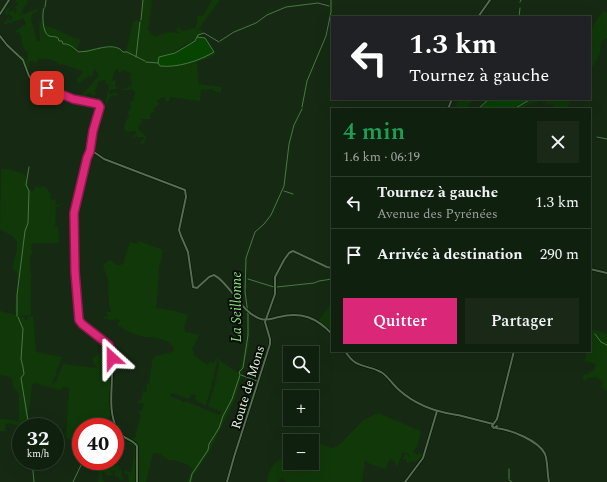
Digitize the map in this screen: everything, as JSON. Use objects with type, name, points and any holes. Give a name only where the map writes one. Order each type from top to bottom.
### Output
[{"type":"street","points":[[0,14],[9,0]]},
{"type":"street","points":[[479,16],[490,0]]},
{"type":"street","points":[[0,36],[23,60],[29,76],[34,83],[55,90],[73,99],[99,105],[100,110],[93,131],[74,211],[75,272],[78,315],[81,323],[108,346],[112,346],[112,409],[118,432],[136,445],[137,482]]},
{"type":"street","points":[[89,150],[104,159],[185,190],[186,197],[179,228],[188,252],[192,286],[194,288],[197,288],[211,275],[214,275],[220,278],[244,307],[260,319],[265,320],[290,315],[304,315],[315,320],[331,333]]},
{"type":"street","points":[[265,320],[276,294],[275,275],[290,252],[295,251],[331,268]]},
{"type":"street","points":[[591,269],[607,273]]},
{"type":"street","name":"Route de Mons","points":[[227,482],[270,344],[265,320]]},
{"type":"street","points":[[346,352],[353,362],[380,372],[401,392],[426,406],[436,410],[457,414],[495,425],[501,429],[526,438],[543,452],[546,458],[549,482]]},
{"type":"street","points":[[495,425],[514,352]]},
{"type":"street","points":[[405,482],[424,455],[436,410]]},
{"type":"shaded area","points":[[16,0],[27,0],[27,3],[21,12],[23,13],[19,16],[37,9],[38,11],[32,14],[31,19],[37,42],[40,41],[39,22],[42,21],[41,10],[43,8],[45,27],[51,27],[76,39],[79,38],[80,41],[77,49],[79,51],[107,47],[118,48],[126,52],[133,22],[135,20],[141,21],[142,0],[152,0],[149,27],[147,29],[155,37],[168,32],[180,33],[177,31],[178,26],[182,31],[196,28],[198,15],[203,16],[212,0],[220,0],[199,28],[195,30],[200,29],[203,32],[193,41],[184,45],[175,52],[159,57],[169,67],[207,56],[214,52],[216,54],[197,62],[199,84],[221,87],[221,93],[213,91],[213,89],[201,90],[200,101],[170,97],[169,101],[166,101],[165,97],[161,98],[157,101],[159,104],[153,110],[155,112],[150,114],[150,119],[142,119],[141,121],[143,122],[140,124],[138,130],[146,136],[143,145],[140,143],[144,139],[143,137],[137,137],[136,135],[135,139],[133,138],[136,131],[127,132],[124,129],[128,117],[131,117],[129,116],[128,111],[130,110],[131,101],[133,101],[135,92],[132,89],[122,90],[123,87],[124,89],[130,87],[132,84],[129,76],[132,75],[130,72],[124,70],[119,73],[118,69],[115,71],[112,81],[114,80],[116,82],[116,87],[119,86],[116,89],[111,89],[109,92],[110,95],[114,93],[119,94],[117,96],[114,95],[110,97],[106,105],[105,103],[109,84],[106,84],[106,80],[99,81],[95,91],[96,94],[93,97],[91,93],[86,94],[84,101],[69,97],[80,98],[99,74],[94,69],[92,77],[89,76],[78,84],[77,77],[79,78],[83,71],[62,64],[60,65],[49,59],[37,60],[37,63],[32,61],[29,62],[28,73],[26,64],[21,56],[24,56],[27,60],[28,52],[23,46],[22,37],[19,33],[14,32],[26,24],[24,18],[12,22],[12,24],[10,22],[4,25],[4,22],[7,21],[7,17],[10,21],[13,18],[9,14],[6,15],[4,12],[1,14],[11,5],[8,13],[15,9],[15,14],[17,10],[15,7],[19,4]]},
{"type":"shaded area","points":[[604,11],[607,13],[607,39],[601,41],[600,53],[591,70],[591,30]]},
{"type":"shaded area","points":[[197,37],[205,38],[214,52],[188,63],[174,66],[160,66],[158,63],[159,57],[175,53],[195,41]]},
{"type":"shaded area","points":[[459,100],[473,100],[467,108],[457,108],[456,105]]},
{"type":"shaded area","points":[[488,100],[529,100],[516,108],[479,108]]},
{"type":"shaded area","points":[[527,100],[567,100],[570,103],[565,108],[558,108],[553,106],[554,104],[552,103],[548,105],[545,102],[538,101],[537,103],[533,103],[522,108],[519,108],[518,106]]},
{"type":"shaded area","points":[[1,169],[7,169],[26,176],[28,169],[27,184],[32,192],[36,186],[39,188],[42,186],[51,194],[50,197],[52,200],[55,200],[55,204],[62,204],[55,208],[56,219],[54,220],[56,221],[55,226],[58,227],[59,242],[32,243],[31,250],[33,250],[30,262],[32,276],[31,315],[19,316],[25,317],[25,321],[28,319],[27,317],[33,316],[36,352],[62,357],[52,385],[56,381],[63,364],[97,368],[92,359],[95,356],[109,350],[110,416],[108,418],[72,418],[72,441],[66,436],[69,388],[63,387],[60,390],[34,383],[32,385],[28,418],[19,418],[19,393],[14,388],[11,377],[0,375],[0,311],[16,315],[15,308],[18,282],[17,273],[12,269],[17,249],[17,241],[12,236],[0,229]]},
{"type":"shaded area","points":[[139,241],[163,250],[159,267],[156,308],[188,315],[184,328],[186,332],[199,335],[194,346],[192,347],[194,355],[207,365],[211,362],[213,364],[216,360],[217,362],[211,386],[213,386],[206,405],[204,406],[197,401],[195,399],[196,396],[198,396],[192,394],[189,399],[172,393],[170,396],[182,402],[188,402],[219,415],[222,412],[208,406],[219,365],[219,361],[215,359],[216,358],[238,373],[243,360],[246,343],[246,311],[250,313],[248,315],[250,335],[249,345],[235,399],[209,452],[193,476],[192,482],[187,482],[193,469],[191,467],[181,462],[168,460],[160,454],[153,453],[146,482],[139,482],[138,449],[137,445],[132,440],[135,438],[140,417],[142,417],[137,410],[141,411],[144,404],[142,402],[139,404],[137,402],[141,400],[143,389],[144,392],[147,392],[146,383],[149,384],[152,361],[155,356],[172,352],[174,349],[170,343],[163,339],[143,337],[119,326],[117,324],[120,321],[117,319],[110,321],[107,318],[104,319],[104,317],[108,316],[106,312],[111,312],[111,308],[109,307],[108,280],[103,267],[104,264],[110,260],[118,265],[123,264],[130,242],[137,244]]},
{"type":"shaded area","points":[[331,303],[331,331],[319,321]]},
{"type":"shaded area","points":[[595,330],[607,334],[607,391],[601,387],[603,382],[596,377],[587,378],[586,380],[583,379],[583,375],[594,370],[596,364],[585,361],[587,352],[591,352],[592,331]]},
{"type":"shaded area","points":[[378,413],[420,431],[417,446],[413,452],[418,455],[419,453],[423,455],[416,462],[410,461],[409,463],[406,462],[407,459],[403,459],[405,454],[408,455],[409,458],[410,455],[403,452],[397,467],[394,461],[390,459],[385,469],[365,461],[362,482],[286,482],[282,477],[278,482],[267,482],[274,464],[283,458],[283,470],[319,470],[319,443],[332,448],[337,447],[364,420]]},
{"type":"shaded area","points":[[0,419],[12,420],[12,424],[5,424],[6,431],[0,431]]},
{"type":"shaded area","points":[[129,442],[135,446],[136,482],[129,482],[128,474],[124,474],[125,470],[131,473],[133,463],[134,447],[133,445],[129,444]]},
{"type":"shaded area","points":[[100,470],[103,470],[102,476],[104,482],[98,482]]},
{"type":"shaded area","points":[[103,470],[114,470],[110,472],[113,474],[110,476],[106,475]]},
{"type":"shaded area","points":[[114,470],[121,470],[121,475],[124,478],[122,480],[115,476],[114,473],[116,471]]},
{"type":"waterway","points":[[45,7],[46,0]]},
{"type":"waterway","points":[[141,20],[143,0]]},
{"type":"waterway","name":"La Seillonne","points":[[302,107],[307,81],[326,36],[331,12],[331,0]]},
{"type":"waterway","points":[[220,41],[234,32],[256,23],[267,15],[286,7],[318,3],[329,6]]},
{"type":"waterway","points":[[44,8],[43,18],[45,31],[49,36],[58,38],[63,44],[70,45],[79,52],[106,47],[116,47],[123,52],[127,52],[145,61]]},
{"type":"waterway","points":[[519,16],[520,8]]},
{"type":"waterway","points":[[136,57],[140,22]]},
{"type":"waterway","points":[[197,37],[198,35],[204,33],[219,42]]},
{"type":"waterway","points":[[146,62],[158,63]]},
{"type":"waterway","name":"La Seillonne","points":[[190,482],[192,474],[208,450],[209,444],[219,428],[223,416],[232,399],[240,375],[239,372],[243,368],[248,335],[248,314],[245,292],[246,258],[255,232],[271,215],[284,186],[289,144],[294,125],[302,109]]},
{"type":"waterway","points":[[597,137],[607,139]]},
{"type":"waterway","points":[[17,316],[17,295],[25,231],[28,223],[29,191],[26,185],[29,167]]},
{"type":"waterway","points":[[284,191],[293,194]]},
{"type":"waterway","points":[[248,279],[274,287]]},
{"type":"waterway","points":[[277,287],[314,283],[331,279]]},
{"type":"waterway","points":[[18,317],[23,329],[21,359],[24,374],[21,378],[28,418]]},
{"type":"waterway","points":[[595,334],[601,342],[607,345]]},
{"type":"waterway","points":[[241,375],[257,381]]},
{"type":"waterway","points":[[509,469],[509,479]]},
{"type":"waterway","points":[[33,470],[34,482]]},
{"type":"waterway","points":[[73,482],[79,470]]},
{"type":"route","points":[[47,88],[53,89],[73,99],[98,104],[100,107],[93,131],[90,151],[87,158],[76,207],[74,210],[75,272],[79,320],[109,345],[108,347],[111,349],[112,358]]}]
